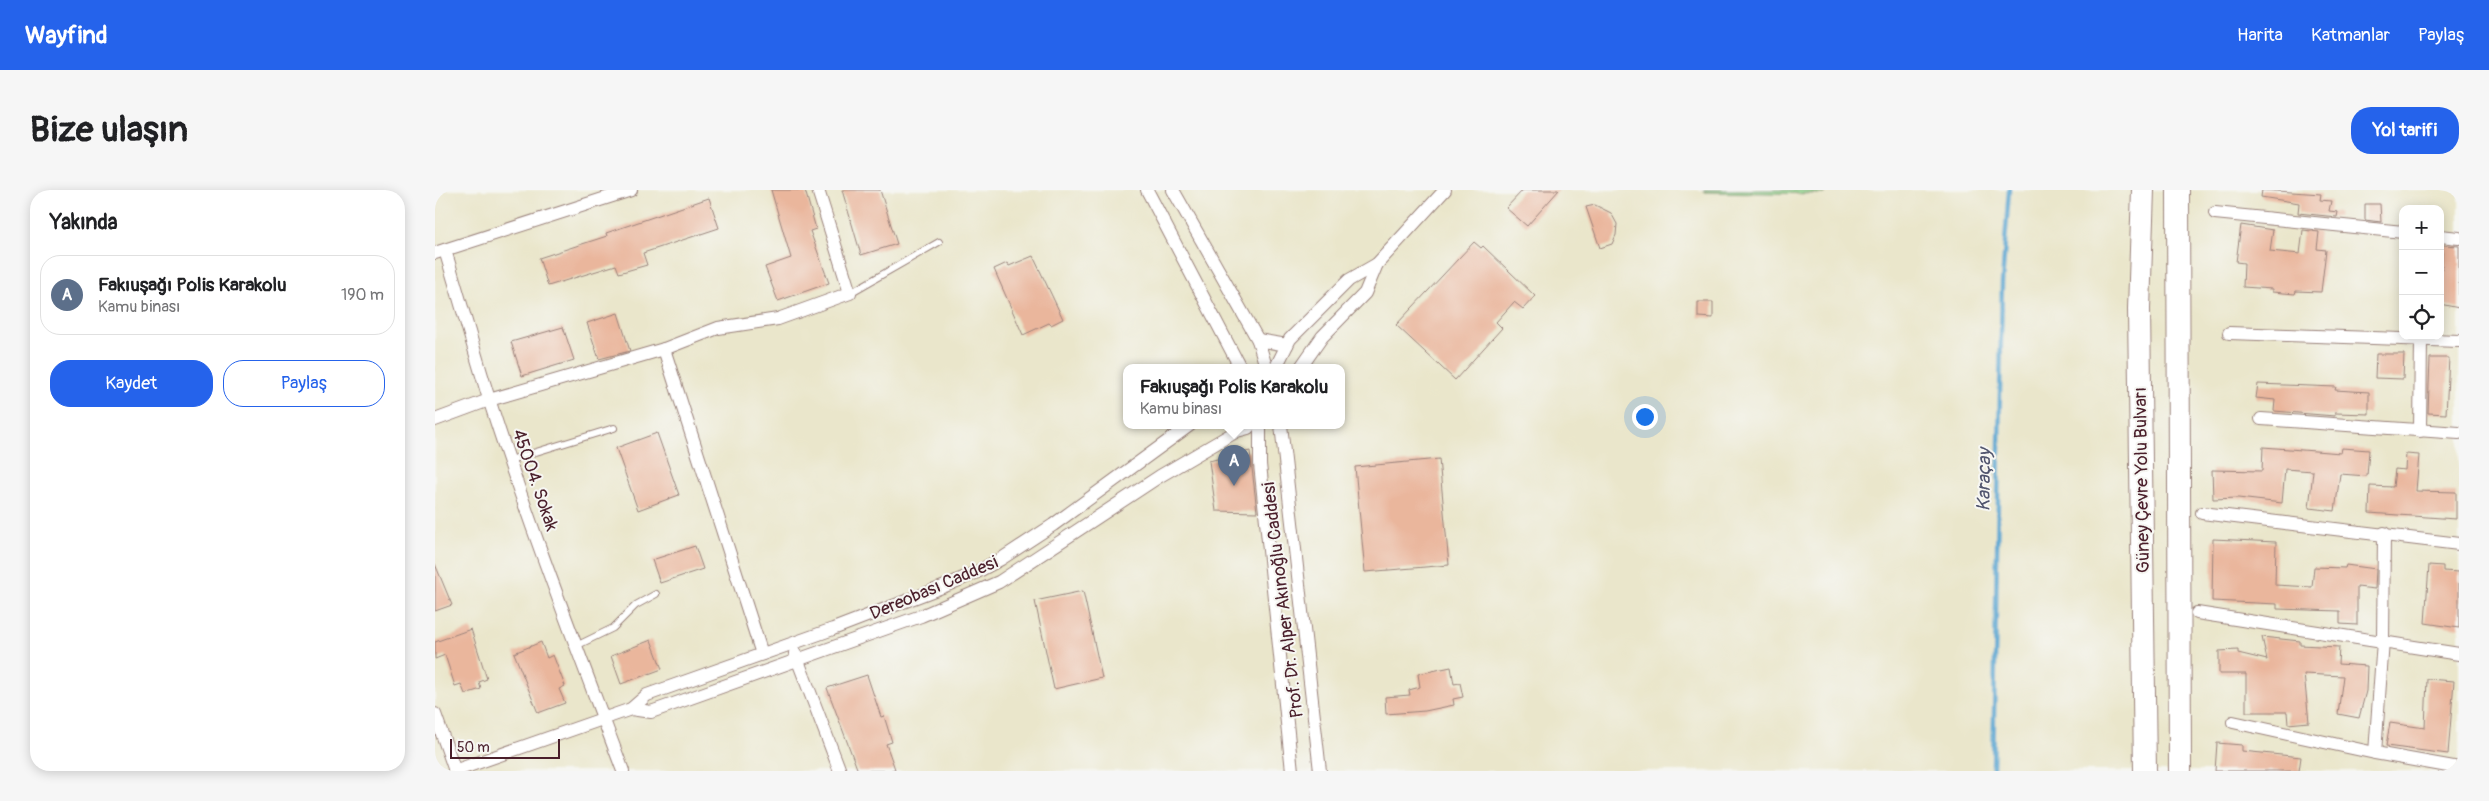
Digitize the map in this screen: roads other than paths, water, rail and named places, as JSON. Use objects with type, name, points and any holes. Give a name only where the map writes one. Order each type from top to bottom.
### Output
[{"type":"highway","name":"Güney Çevre Yolu Bulvarı","points":[[2143,190],[2139,309],[2145,771]]},
{"type":"highway","name":"Güney Çevre Yolu Bulvarı","points":[[2178,190],[2180,771]]},
{"type":"street","points":[[440,252],[631,190]]},
{"type":"street","points":[[435,420],[480,405],[489,400],[665,349],[718,328],[778,319],[850,293],[818,190]]},
{"type":"street","points":[[1147,190],[1238,364]]},
{"type":"street","points":[[1173,190],[1258,340],[1265,364]]},
{"type":"street","points":[[1278,364],[1290,339],[1349,280],[1377,264],[1445,190]]},
{"type":"street","points":[[2215,213],[2399,232]]},
{"type":"street","points":[[2444,236],[2459,238]]},
{"type":"street","name":"45004. Sokak","points":[[440,252],[510,460],[623,771]]},
{"type":"street","points":[[1303,364],[1322,336],[1365,293],[1377,264]]},
{"type":"street","points":[[2229,333],[2399,337]]},
{"type":"street","points":[[2444,339],[2459,340]]},
{"type":"street","points":[[1258,340],[1287,345]]},
{"type":"street","points":[[2420,431],[2421,340]]},
{"type":"street","points":[[665,349],[762,654]]},
{"type":"street","points":[[2261,418],[2459,433]]},
{"type":"street","name":"Dereobası Caddesi","points":[[455,771],[631,709],[647,695],[792,644],[945,586],[1001,558],[1053,525],[1184,429]]},
{"type":"street","name":"Dereobası Caddesi","points":[[631,709],[651,712],[921,616],[999,582],[1160,476],[1245,429]]},
{"type":"street","name":"Prof. Dr. Alper Akınoğlu Caddesi","points":[[1254,429],[1260,444],[1260,464],[1292,771]]},
{"type":"street","name":"Prof. Dr. Alper Akınoğlu Caddesi","points":[[1281,429],[1320,771]]},
{"type":"street","points":[[2202,513],[2384,533],[2459,544]]},
{"type":"street","points":[[2375,754],[2383,641],[2384,533]]},
{"type":"street","points":[[2197,613],[2459,654]]},
{"type":"street","points":[[792,644],[840,771]]},
{"type":"street","points":[[435,714],[455,771]]},
{"type":"street","points":[[2233,722],[2375,754],[2459,768]]},
{"type":"lane","points":[[850,293],[939,242]]},
{"type":"lane","points":[[510,460],[614,428]]},
{"type":"lane","points":[[577,646],[613,628],[636,605],[656,594]]},
{"type":"waterway","name":"Karaçay","points":[[1993,771],[2002,283],[2009,190]]},
{"type":"place","name":"Fakıuşağı Polis Karakolu","points":[[1234,486]]}]
